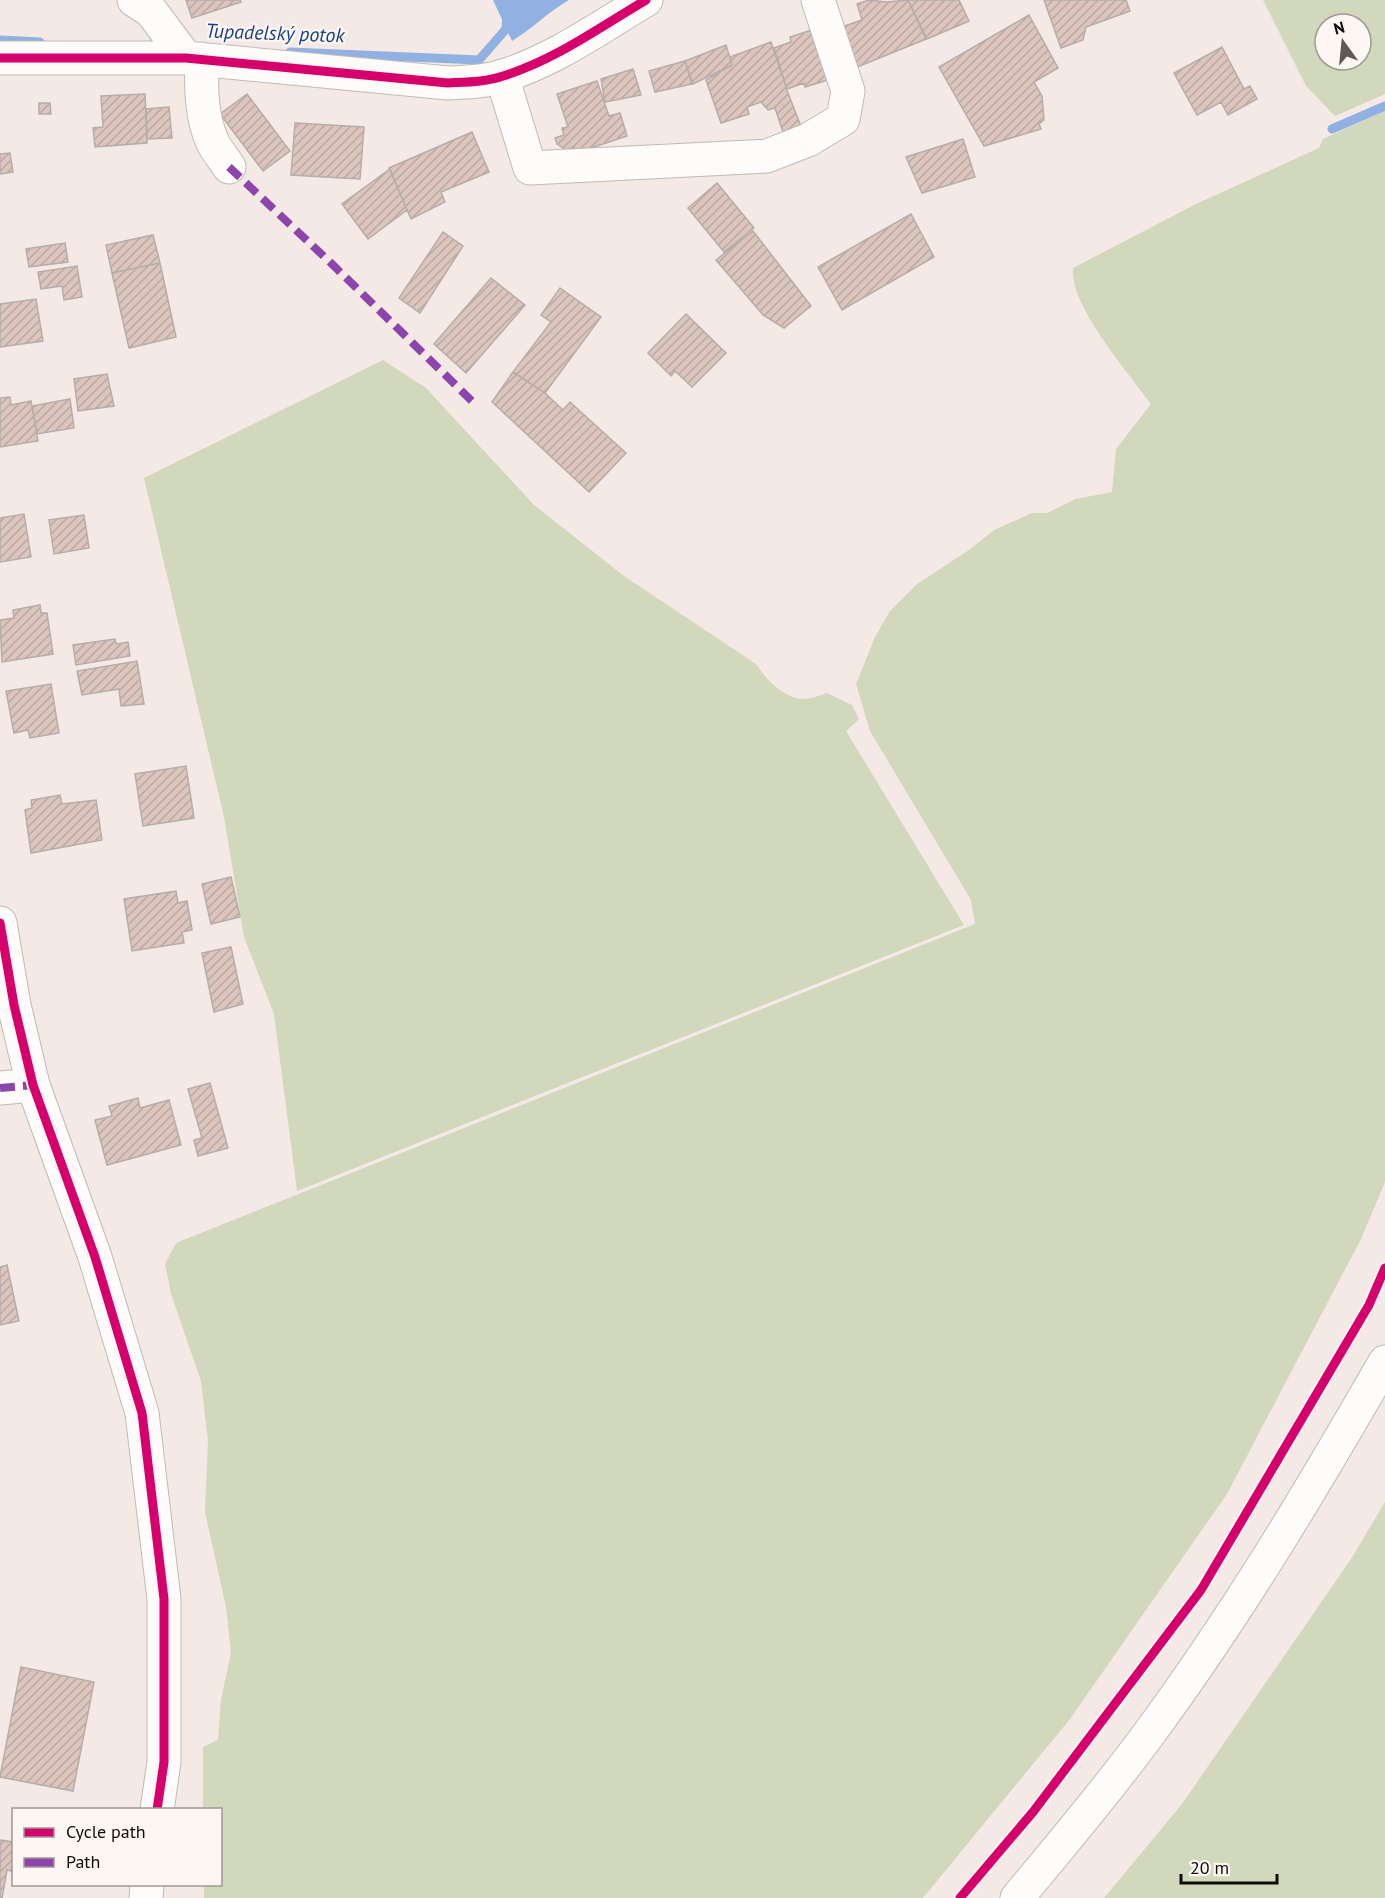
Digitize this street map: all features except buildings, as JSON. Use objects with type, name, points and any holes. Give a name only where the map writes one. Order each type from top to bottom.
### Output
[{"type":"street","points":[[134,0],[151,11],[194,59],[213,142],[229,167]]},
{"type":"street","points":[[0,57],[194,59],[448,83],[476,81],[502,76],[551,57],[646,0]]},
{"type":"street","points":[[502,76],[530,168],[767,156],[808,140],[843,119],[848,91],[818,0]]},
{"type":"street","points":[[0,923],[14,1005],[33,1085],[95,1257],[142,1413],[164,1599],[164,1762],[157,1808]]},
{"type":"street","points":[[0,1088],[33,1085]]},
{"type":"street","points":[[1017,1898],[1081,1822],[1142,1743],[1212,1643],[1318,1479],[1385,1362]]},
{"type":"green space","points":[[1263,0],[1385,0],[1385,94],[1335,116],[1306,86]]},
{"type":"green space","points":[[1385,111],[1385,1182],[1361,1239],[1227,1494],[1070,1719],[923,1898],[204,1898],[204,1886],[222,1886],[222,1808],[203,1808],[203,1747],[218,1740],[221,1699],[231,1653],[226,1607],[205,1512],[208,1441],[201,1381],[171,1294],[165,1264],[176,1243],[975,924],[971,900],[870,731],[856,684],[875,637],[890,611],[917,584],[969,550],[994,530],[1032,513],[1047,513],[1076,499],[1112,492],[1116,449],[1151,404],[1090,319],[1074,283],[1073,268],[1196,204],[1319,148],[1323,139]]},
{"type":"green space","points":[[383,360],[426,388],[534,505],[624,576],[756,664],[770,682],[782,692],[804,699],[827,693],[852,705],[859,719],[846,731],[964,925],[297,1191],[274,1014],[244,937],[224,817],[144,478]]},
{"type":"green space","points":[[1385,1502],[1385,1898],[1104,1898],[1182,1804],[1351,1559]]},
{"type":"water","points":[[493,0],[569,0],[512,41]]},
{"type":"waterway","name":"Tupadelský potok","points":[[290,52],[479,60],[506,29],[508,0]]},
{"type":"waterway","name":"Tupadelský potok","points":[[0,40],[40,42]]},
{"type":"waterway","points":[[1332,129],[1385,106]]},
{"type":"marked path","points":[[229,167],[477,406]]},
{"type":"marked path","points":[[0,1088],[33,1085]]},
{"type":"cycle path","points":[[0,58],[186,58],[448,83],[476,81],[503,76],[541,61],[646,0]]},
{"type":"cycle path","points":[[0,923],[14,1005],[33,1085],[95,1257],[142,1413],[164,1599],[164,1762],[157,1808]]},
{"type":"cycle path","points":[[960,1898],[1033,1812],[1201,1590],[1369,1305],[1385,1268]]}]
